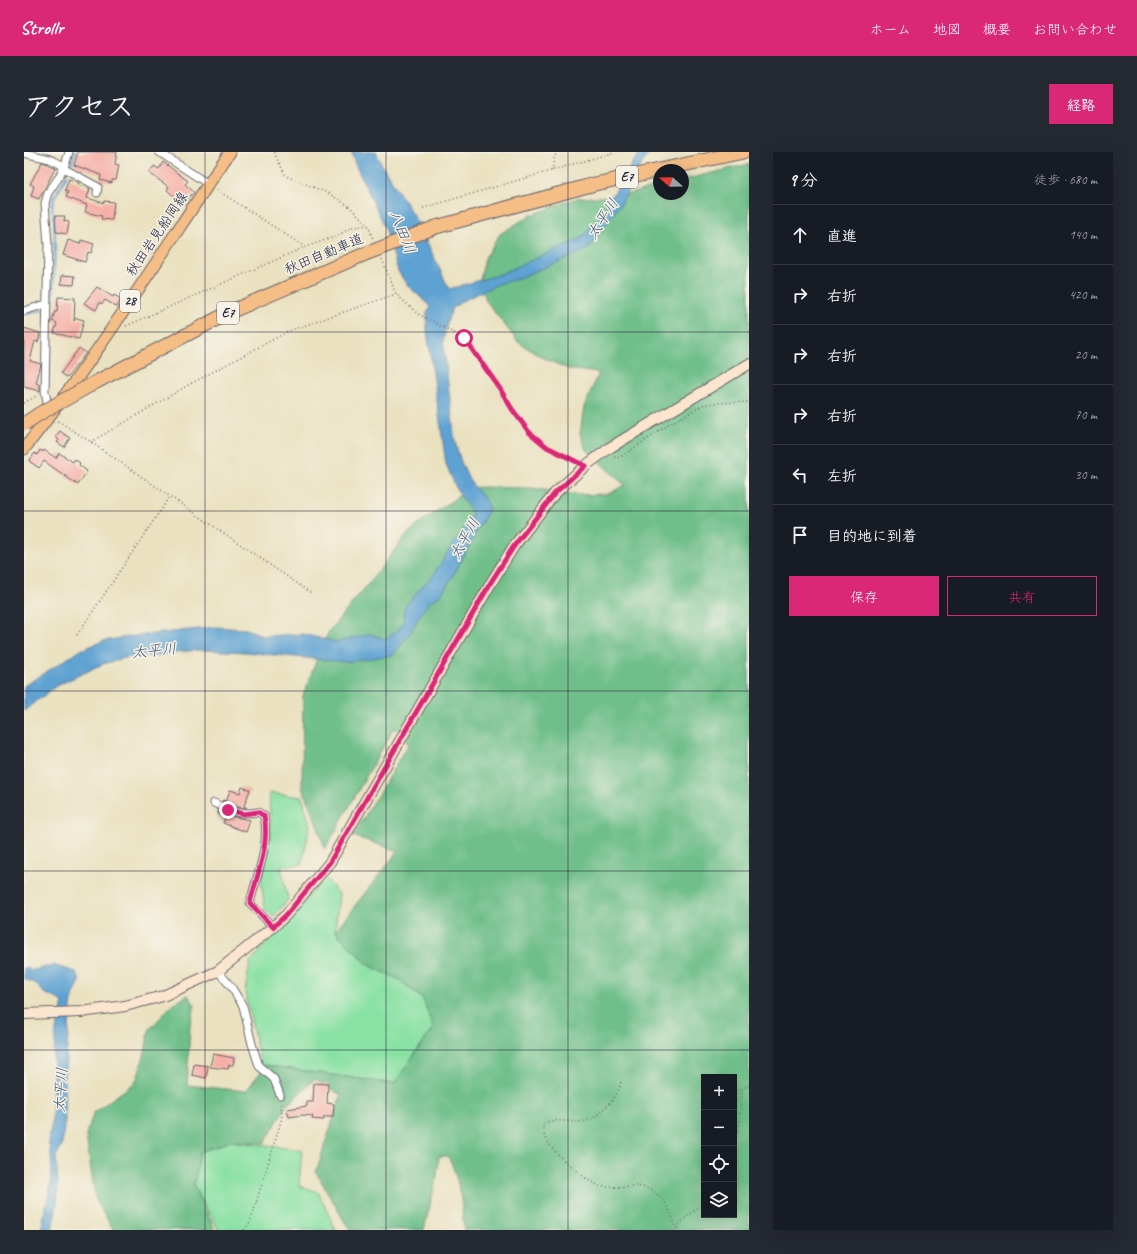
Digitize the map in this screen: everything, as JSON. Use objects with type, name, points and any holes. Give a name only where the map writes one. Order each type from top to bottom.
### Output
[{"type":"highway","name":"秋田自動車道","points":[[24,424],[96,382],[232,311],[365,254],[436,227],[595,184],[743,152]]},
{"type":"main road","name":"秋田岩見船岡線","points":[[24,448],[50,416],[108,334],[230,152]]},
{"type":"street","points":[[50,416],[45,391],[48,245],[45,203],[48,193],[64,167],[69,152]]},
{"type":"street","points":[[159,152],[208,184]]},
{"type":"street","points":[[24,153],[50,159],[98,187],[97,193]]},
{"type":"street","points":[[24,311],[46,304]]},
{"type":"street","points":[[24,1014],[81,1012],[125,1006],[163,996],[218,971],[273,927],[286,915],[330,862],[491,582],[514,546],[555,493],[585,466],[607,450],[749,364]]},
{"type":"street","points":[[214,803],[228,810],[244,814],[258,812],[264,816],[266,828],[264,851],[250,903],[273,927]]},
{"type":"street","points":[[218,971],[232,988],[243,1006],[258,1066],[274,1079],[280,1095]]},
{"type":"path","points":[[108,334],[305,247],[337,236],[352,228],[368,225],[350,207],[328,193],[286,176],[275,152]]},
{"type":"path","points":[[552,171],[557,152]]},
{"type":"path","points":[[423,208],[615,152]]},
{"type":"path","points":[[208,184],[305,247]]},
{"type":"path","points":[[91,442],[192,383],[289,331],[396,294],[418,314],[464,338],[529,432],[547,447],[585,466]]},
{"type":"path","points":[[24,403],[45,391]]},
{"type":"path","points":[[607,450],[616,458],[622,456],[673,422],[703,405],[714,403],[749,402]]},
{"type":"path","points":[[50,416],[91,442],[311,593]]},
{"type":"path","points":[[77,635],[170,496]]},
{"type":"path","points":[[621,1082],[619,1091],[614,1100],[592,1119],[578,1122],[549,1121],[544,1124],[544,1135],[562,1158],[574,1170],[598,1186],[609,1188],[634,1186],[649,1190],[662,1198],[675,1223],[676,1230]]},
{"type":"path","points":[[737,1136],[740,1122],[742,1089],[749,1085]]},
{"type":"path","points":[[244,1230],[250,1223],[282,1118],[280,1095]]},
{"type":"path","points":[[676,1230],[683,1220],[701,1205]]},
{"type":"green space","points":[[749,164],[749,1230],[464,1230],[458,1183],[452,1165],[448,1156],[439,1156],[437,1175],[424,1230],[352,1230],[346,1224],[316,1172],[341,1095],[315,1079],[286,1106],[265,1143],[231,1141],[200,1152],[194,1186],[215,1230],[113,1230],[95,1198],[86,1135],[94,1112],[136,1082],[145,1053],[149,1030],[172,1005],[188,995],[195,1005],[190,1025],[187,1085],[246,1091],[266,1065],[394,1084],[433,1028],[423,999],[398,979],[368,965],[335,931],[398,851],[353,836],[408,745],[404,734],[394,728],[325,849],[316,821],[302,788],[303,696],[329,631],[406,535],[427,518],[463,493],[478,487],[532,488],[578,495],[608,494],[625,485],[586,450],[580,434],[584,407],[599,373],[568,369],[540,356],[518,342],[486,301],[480,280],[485,258],[500,234],[529,216],[577,198],[620,196],[653,188],[653,200],[689,200],[689,179]]},
{"type":"green space","points":[[269,793],[302,797],[310,825],[302,864],[281,867],[288,900],[273,917],[265,909],[261,881],[271,834]]},
{"type":"green space","points":[[325,877],[339,894],[335,931],[368,965],[398,979],[424,999],[433,1028],[394,1084],[261,1065],[245,993],[250,962]]},
{"type":"green space","points":[[231,1141],[302,1150],[299,1186],[318,1192],[336,1230],[218,1229],[194,1186],[200,1152]]},
{"type":"water","points":[[352,152],[376,152],[382,165],[419,225],[449,289],[498,275],[582,238],[600,216],[633,162],[641,152],[651,152],[643,162],[620,205],[587,250],[514,280],[498,284],[462,301],[452,309],[443,341],[455,442],[461,462],[469,480],[485,500],[489,509],[454,574],[440,596],[430,601],[418,618],[411,632],[393,655],[346,662],[246,652],[201,650],[177,652],[151,657],[141,654],[103,664],[56,686],[24,711],[24,686],[81,650],[103,641],[215,627],[246,629],[264,636],[302,634],[337,642],[371,634],[385,639],[396,632],[404,623],[403,614],[406,605],[433,575],[473,514],[457,490],[446,464],[427,331],[427,313],[430,308],[428,304],[407,285],[398,271],[385,227],[354,162]]},
{"type":"water","name":"太平川","points":[[53,965],[76,972],[80,981],[72,999],[69,1027],[64,1080],[65,1120],[62,1145],[56,1157],[58,1185],[57,1203],[52,1230],[41,1230],[52,1178],[51,1155],[48,1140],[52,1123],[53,1063],[56,1031],[63,1003],[60,1000],[44,993],[35,983],[24,979],[24,967],[34,970]]},
{"type":"building","points":[[78,152],[117,152],[115,164],[119,165],[116,180],[112,180],[112,183],[100,180],[101,175],[74,165]]},
{"type":"building","points":[[42,162],[56,168],[56,170],[55,169],[39,199],[31,196],[34,186],[30,184]]},
{"type":"building","points":[[163,162],[188,181],[185,184],[194,192],[183,204],[167,190],[169,187],[149,173],[154,166],[159,169]]},
{"type":"building","points":[[69,179],[79,183],[78,185],[90,189],[87,198],[104,203],[104,201],[114,202],[112,220],[101,219],[102,216],[85,212],[87,205],[66,197],[68,192],[65,190]]},
{"type":"building","points":[[55,216],[65,216],[64,221],[69,222],[67,234],[56,232]]},
{"type":"building","points":[[68,240],[80,244],[81,240],[94,244],[91,253],[88,252],[85,262],[63,255]]},
{"type":"building","points":[[62,275],[75,276],[74,285],[61,284]]},
{"type":"building","points":[[97,287],[113,297],[114,295],[121,299],[117,307],[105,300],[102,304],[100,302],[96,310],[84,303]]},
{"type":"building","points":[[58,297],[75,298],[74,321],[76,318],[84,320],[79,339],[54,333],[57,323],[52,321],[55,311],[57,312]]},
{"type":"building","points":[[24,328],[40,333],[38,342],[35,341],[30,361],[41,364],[36,383],[40,385],[40,391],[24,387]]},
{"type":"building","points":[[79,348],[86,353],[67,378],[61,373]]},
{"type":"building","points":[[60,431],[70,438],[64,447],[57,442],[59,440],[56,437]]},
{"type":"building","points":[[40,450],[43,452],[44,450],[56,458],[59,453],[73,462],[75,459],[80,463],[79,465],[87,471],[78,485],[44,461],[39,468],[29,461],[35,453],[37,455]]},
{"type":"building","points":[[242,787],[250,790],[244,806],[247,808],[237,807],[222,801],[226,801],[230,790],[240,793]]},
{"type":"building","points":[[219,811],[234,817],[250,820],[246,832],[223,823],[226,816],[218,814]]},
{"type":"building","points":[[213,1054],[234,1058],[233,1065],[229,1065],[228,1069],[210,1067]]},
{"type":"building","points":[[194,1064],[208,1066],[206,1078],[192,1075]]},
{"type":"building","points":[[314,1083],[328,1084],[327,1103],[334,1104],[333,1117],[324,1117],[324,1120],[312,1119],[313,1116],[303,1115],[289,1117],[287,1109],[307,1106],[307,1102],[313,1102]]},
{"type":"waterway","points":[[72,163],[75,152]]},
{"type":"waterway","points":[[52,304],[55,249],[54,215],[52,208],[54,198],[67,175]]},
{"type":"waterway","points":[[24,314],[43,310]]},
{"type":"route","points":[[228,810],[244,814],[258,812],[264,816],[266,828],[264,851],[250,903],[273,927],[286,915],[330,862],[491,582],[514,546],[555,493],[585,466],[547,447],[529,432],[464,338]]},
{"type":"water label","name":"八田川","points":[[402,232]]}]
